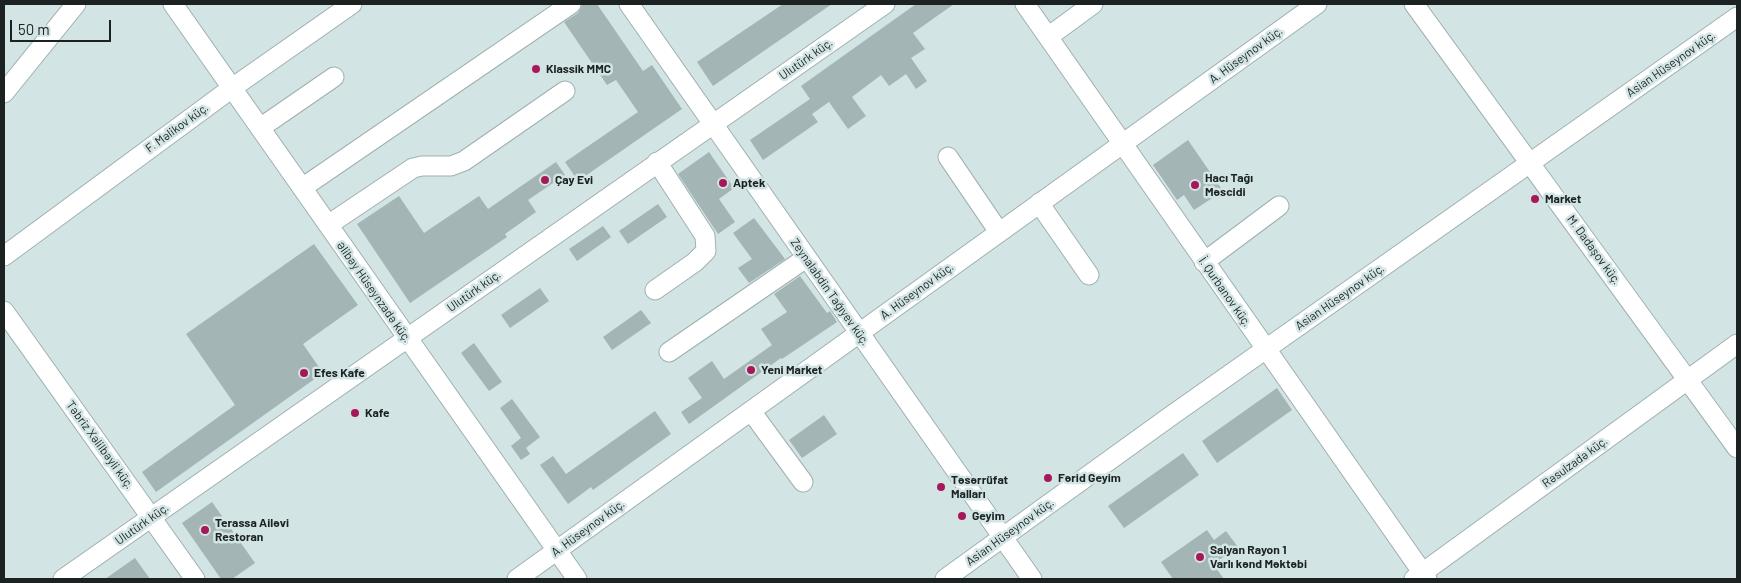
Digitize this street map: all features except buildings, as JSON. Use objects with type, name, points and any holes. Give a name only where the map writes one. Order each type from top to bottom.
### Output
[{"type":"street","points":[[4,93],[76,4]]},
{"type":"street","name":"Əlibəy Hüseynzadə küç.","points":[[173,4],[577,579]]},
{"type":"street","name":"F. Məlikov küç.","points":[[4,256],[232,88],[352,4]]},
{"type":"street","points":[[302,188],[571,4]]},
{"type":"street","name":"Zeynalabdin Tağıyev küç.","points":[[629,4],[1032,579]]},
{"type":"street","name":"Ulutürk küç.","points":[[63,579],[885,4]]},
{"type":"street","name":"İ. Qurbanov küç.","points":[[1025,4],[1266,350],[1421,577]]},
{"type":"street","points":[[1048,37],[1093,4]]},
{"type":"street","name":"A. Hüseynov küç.","points":[[517,579],[1317,4]]},
{"type":"street","name":"M. Dadaşov küç.","points":[[1414,4],[1737,448]]},
{"type":"street","name":"Asian Hüseynov küç.","points":[[945,579],[1737,17]]},
{"type":"street","points":[[260,128],[334,77]]},
{"type":"street","points":[[328,225],[412,168],[452,166],[464,161],[565,91]]},
{"type":"street","points":[[948,157],[999,232]]},
{"type":"street","points":[[654,290],[695,262],[706,251],[705,236],[657,162]]},
{"type":"street","points":[[1039,203],[1089,275]]},
{"type":"street","points":[[1204,262],[1279,206]]},
{"type":"street","points":[[669,352],[806,258]]},
{"type":"street","name":"Təbriz Xəlilbəyli küç.","points":[[4,311],[195,579]]},
{"type":"street","name":"Rəsulzadə küç.","points":[[1421,577],[1737,344]]},
{"type":"street","points":[[751,411],[803,482]]},
{"type":"place","name":"Klassik MMC","points":[[536,69]]},
{"type":"place","name":"Çay Evi","points":[[545,180]]},
{"type":"place","name":"Aptek","points":[[723,183]]},
{"type":"place","name":"Hacı Tağı Məscidi","points":[[1195,185]]},
{"type":"place","name":"Market","points":[[1535,199]]},
{"type":"place","name":"Yeni Market","points":[[751,370]]},
{"type":"place","name":"Efes Kafe","points":[[304,373]]},
{"type":"place","name":"Kafe","points":[[355,413]]},
{"type":"place","name":"Fərid Geyim","points":[[1048,478]]},
{"type":"place","name":"Təsərrüfat Malları","points":[[941,487]]},
{"type":"place","name":"Geyim","points":[[962,516]]},
{"type":"place","name":"Terassa Ailəvi Restoran","points":[[205,530]]},
{"type":"place","name":"Salyan Rayon 1 Varlı kənd Məktəbi","points":[[1200,557]]}]
